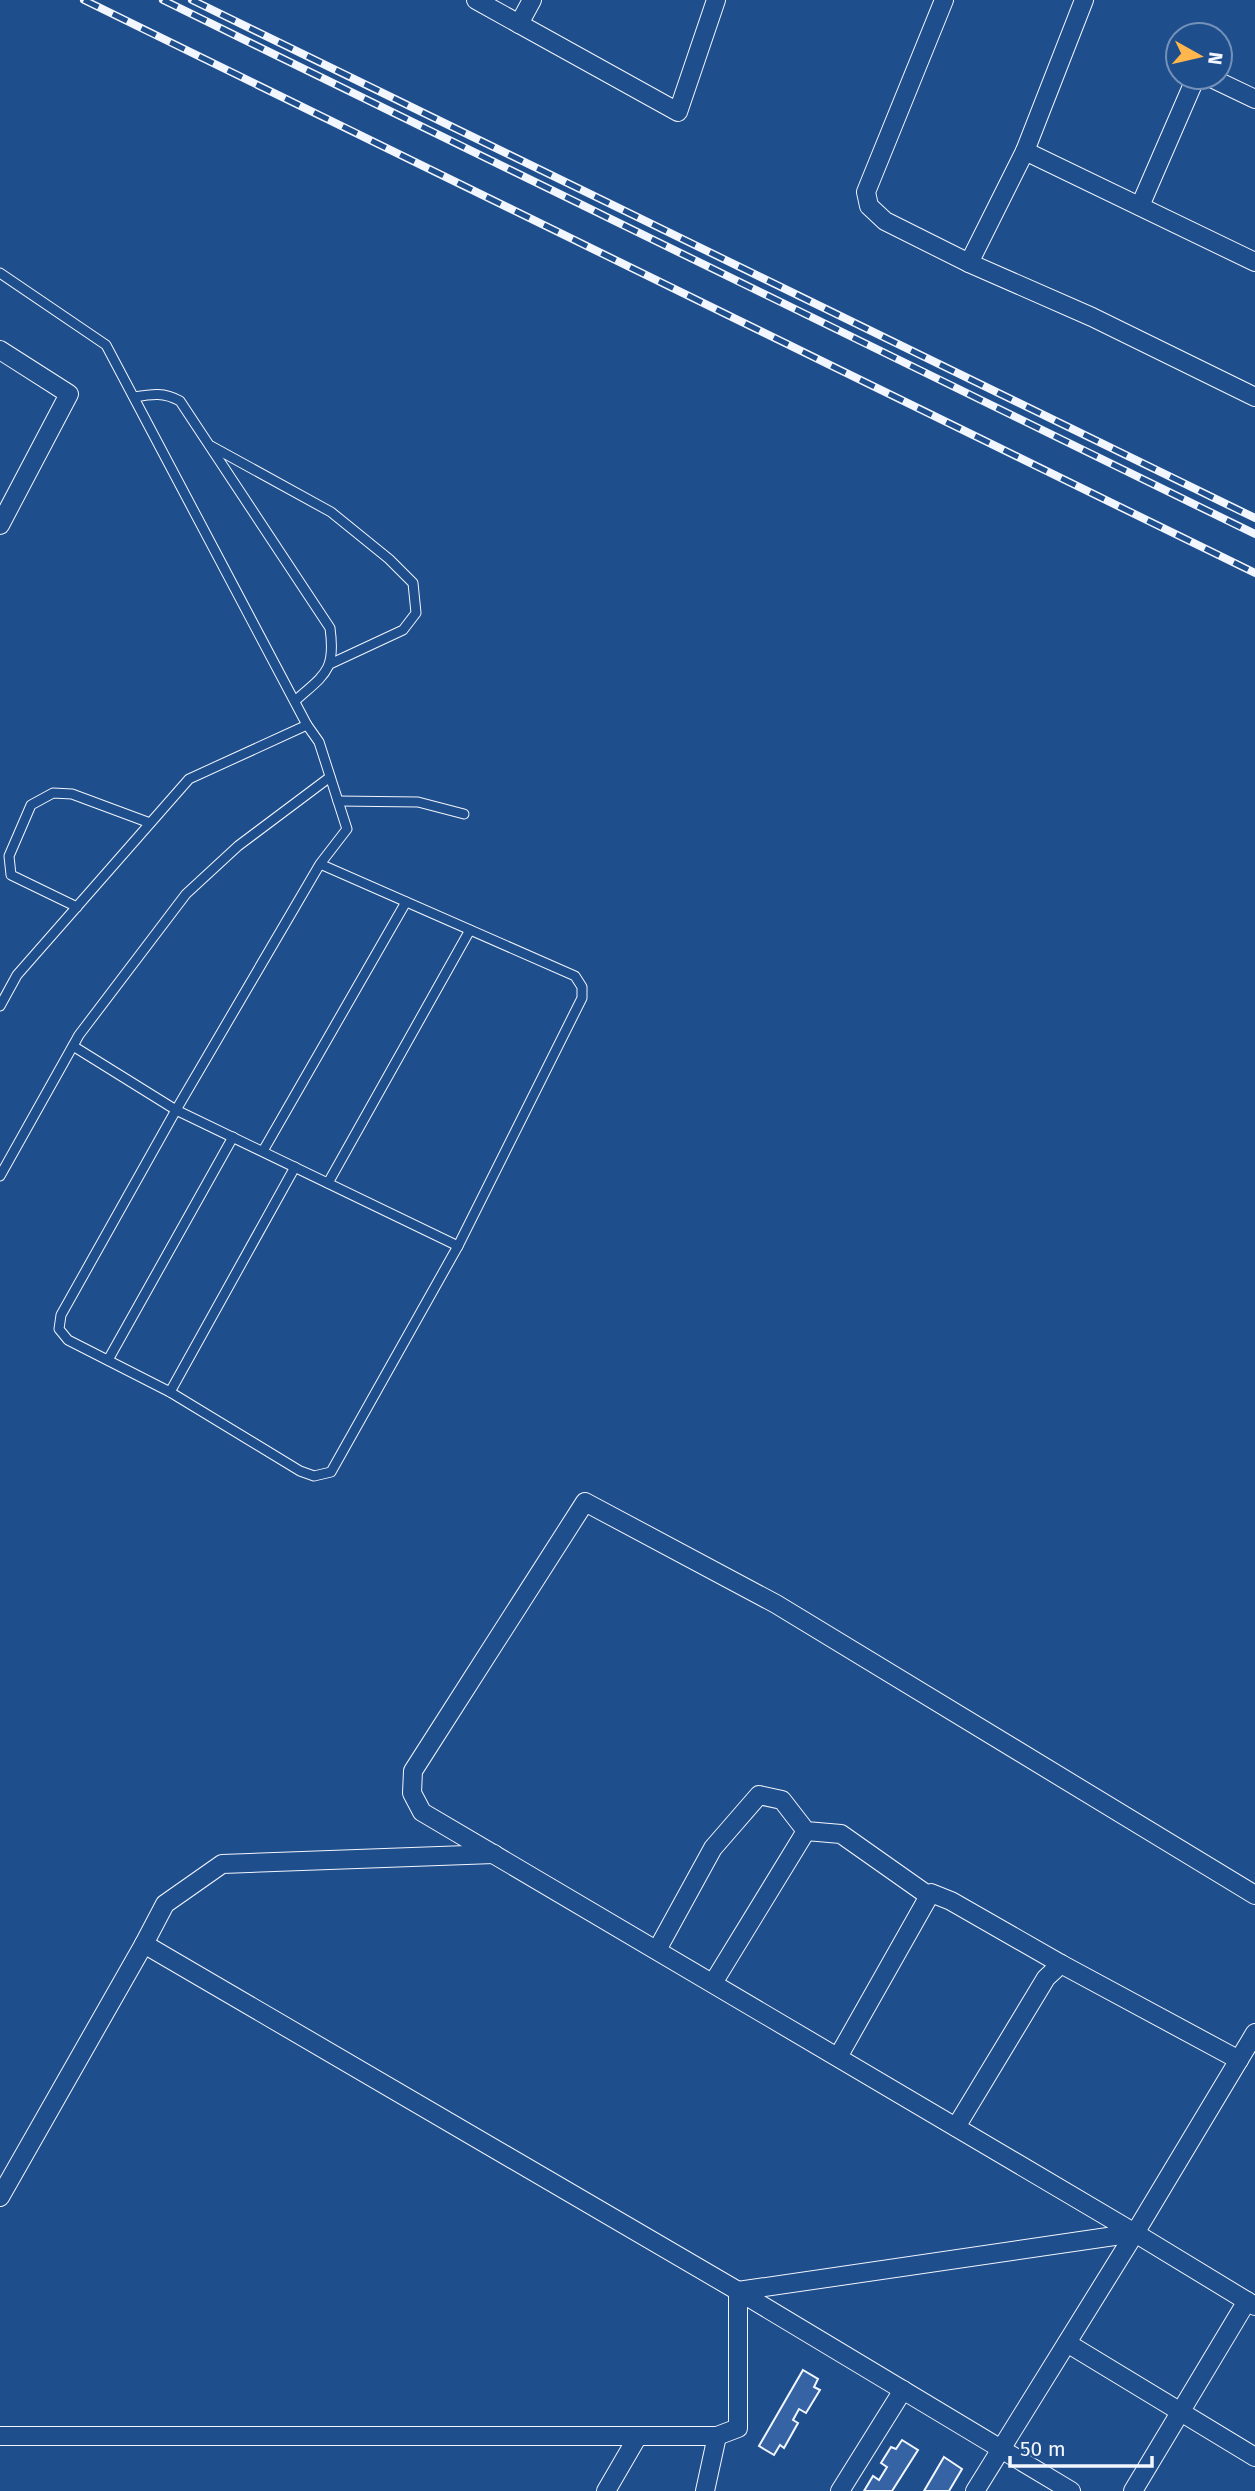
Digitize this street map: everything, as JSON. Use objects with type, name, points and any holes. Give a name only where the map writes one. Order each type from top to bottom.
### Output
[{"type":"street","points":[[476,0],[678,112],[716,0]]},
{"type":"street","points":[[519,24],[532,0]]},
{"type":"street","points":[[944,0],[866,192],[869,206],[885,221],[970,263],[1092,317],[1255,397]]},
{"type":"street","points":[[970,263],[1025,151],[1084,0]]},
{"type":"street","points":[[1234,90],[1255,100]]},
{"type":"street","points":[[1140,206],[1190,91]]},
{"type":"street","points":[[1025,151],[1255,262]]},
{"type":"street","points":[[0,350],[69,394],[0,525]]},
{"type":"street","points":[[1133,2491],[1251,2303],[422,1812],[412,1793],[413,1771],[585,1502],[776,1604],[1255,1895]]},
{"type":"street","points":[[657,1951],[713,1848],[759,1795],[782,1800],[806,1830],[841,1834],[929,1896]]},
{"type":"street","points":[[713,1983],[806,1830]]},
{"type":"street","points":[[0,2197],[165,1904],[222,1864],[494,1854]]},
{"type":"street","points":[[838,2057],[931,1893],[951,1901],[1239,2060]]},
{"type":"street","points":[[144,1944],[738,2291],[1071,2491]]},
{"type":"street","points":[[956,2126],[1046,1978],[1061,1964]]},
{"type":"street","points":[[975,2491],[1255,2033]]},
{"type":"street","points":[[738,2291],[1135,2233]]},
{"type":"street","points":[[0,2436],[717,2436],[738,2428],[738,2291]]},
{"type":"street","points":[[1067,2343],[1255,2457]]},
{"type":"street","points":[[840,2491],[903,2390]]},
{"type":"street","points":[[606,2491],[638,2436]]},
{"type":"street","points":[[705,2491],[717,2436]]},
{"type":"lane","points":[[0,272],[106,345],[307,725],[319,742],[347,829],[320,864],[176,1110],[61,1315],[59,1329],[68,1340],[170,1392],[300,1471],[314,1476],[331,1472],[458,1246],[582,998],[582,987],[575,976],[320,864]]},
{"type":"lane","points":[[134,397],[169,395],[180,401],[330,628],[333,650],[330,664],[321,677],[295,701]]},
{"type":"lane","points":[[209,445],[331,512],[389,559],[413,583],[416,613],[403,630],[330,664]]},
{"type":"lane","points":[[0,1006],[17,975],[189,779],[307,725]]},
{"type":"lane","points":[[0,1176],[73,1046],[186,894],[238,846],[330,777]]},
{"type":"lane","points":[[77,907],[10,876],[9,856],[31,805],[53,793],[72,794],[150,823]]},
{"type":"lane","points":[[338,801],[418,802],[464,814]]},
{"type":"lane","points":[[263,1151],[406,902]]},
{"type":"lane","points":[[328,1183],[470,930]]},
{"type":"lane","points":[[73,1046],[176,1110],[458,1246]]},
{"type":"lane","points":[[108,1360],[233,1137]]},
{"type":"lane","points":[[170,1392],[295,1167]]},
{"type":"building","points":[[803,2370],[818,2379],[814,2387],[820,2390],[806,2413],[799,2409],[793,2420],[798,2423],[784,2448],[780,2445],[774,2455],[759,2446]]},
{"type":"building","points":[[902,2440],[918,2450],[892,2491],[864,2491],[873,2476],[879,2480],[887,2467],[881,2463],[891,2447],[896,2449]]},
{"type":"building","points":[[944,2457],[962,2469],[949,2491],[924,2491]]},
{"type":"railway","points":[[84,0],[1255,573]]},
{"type":"railway","points":[[163,0],[1255,534]]},
{"type":"railway","points":[[192,0],[1255,518]]}]
